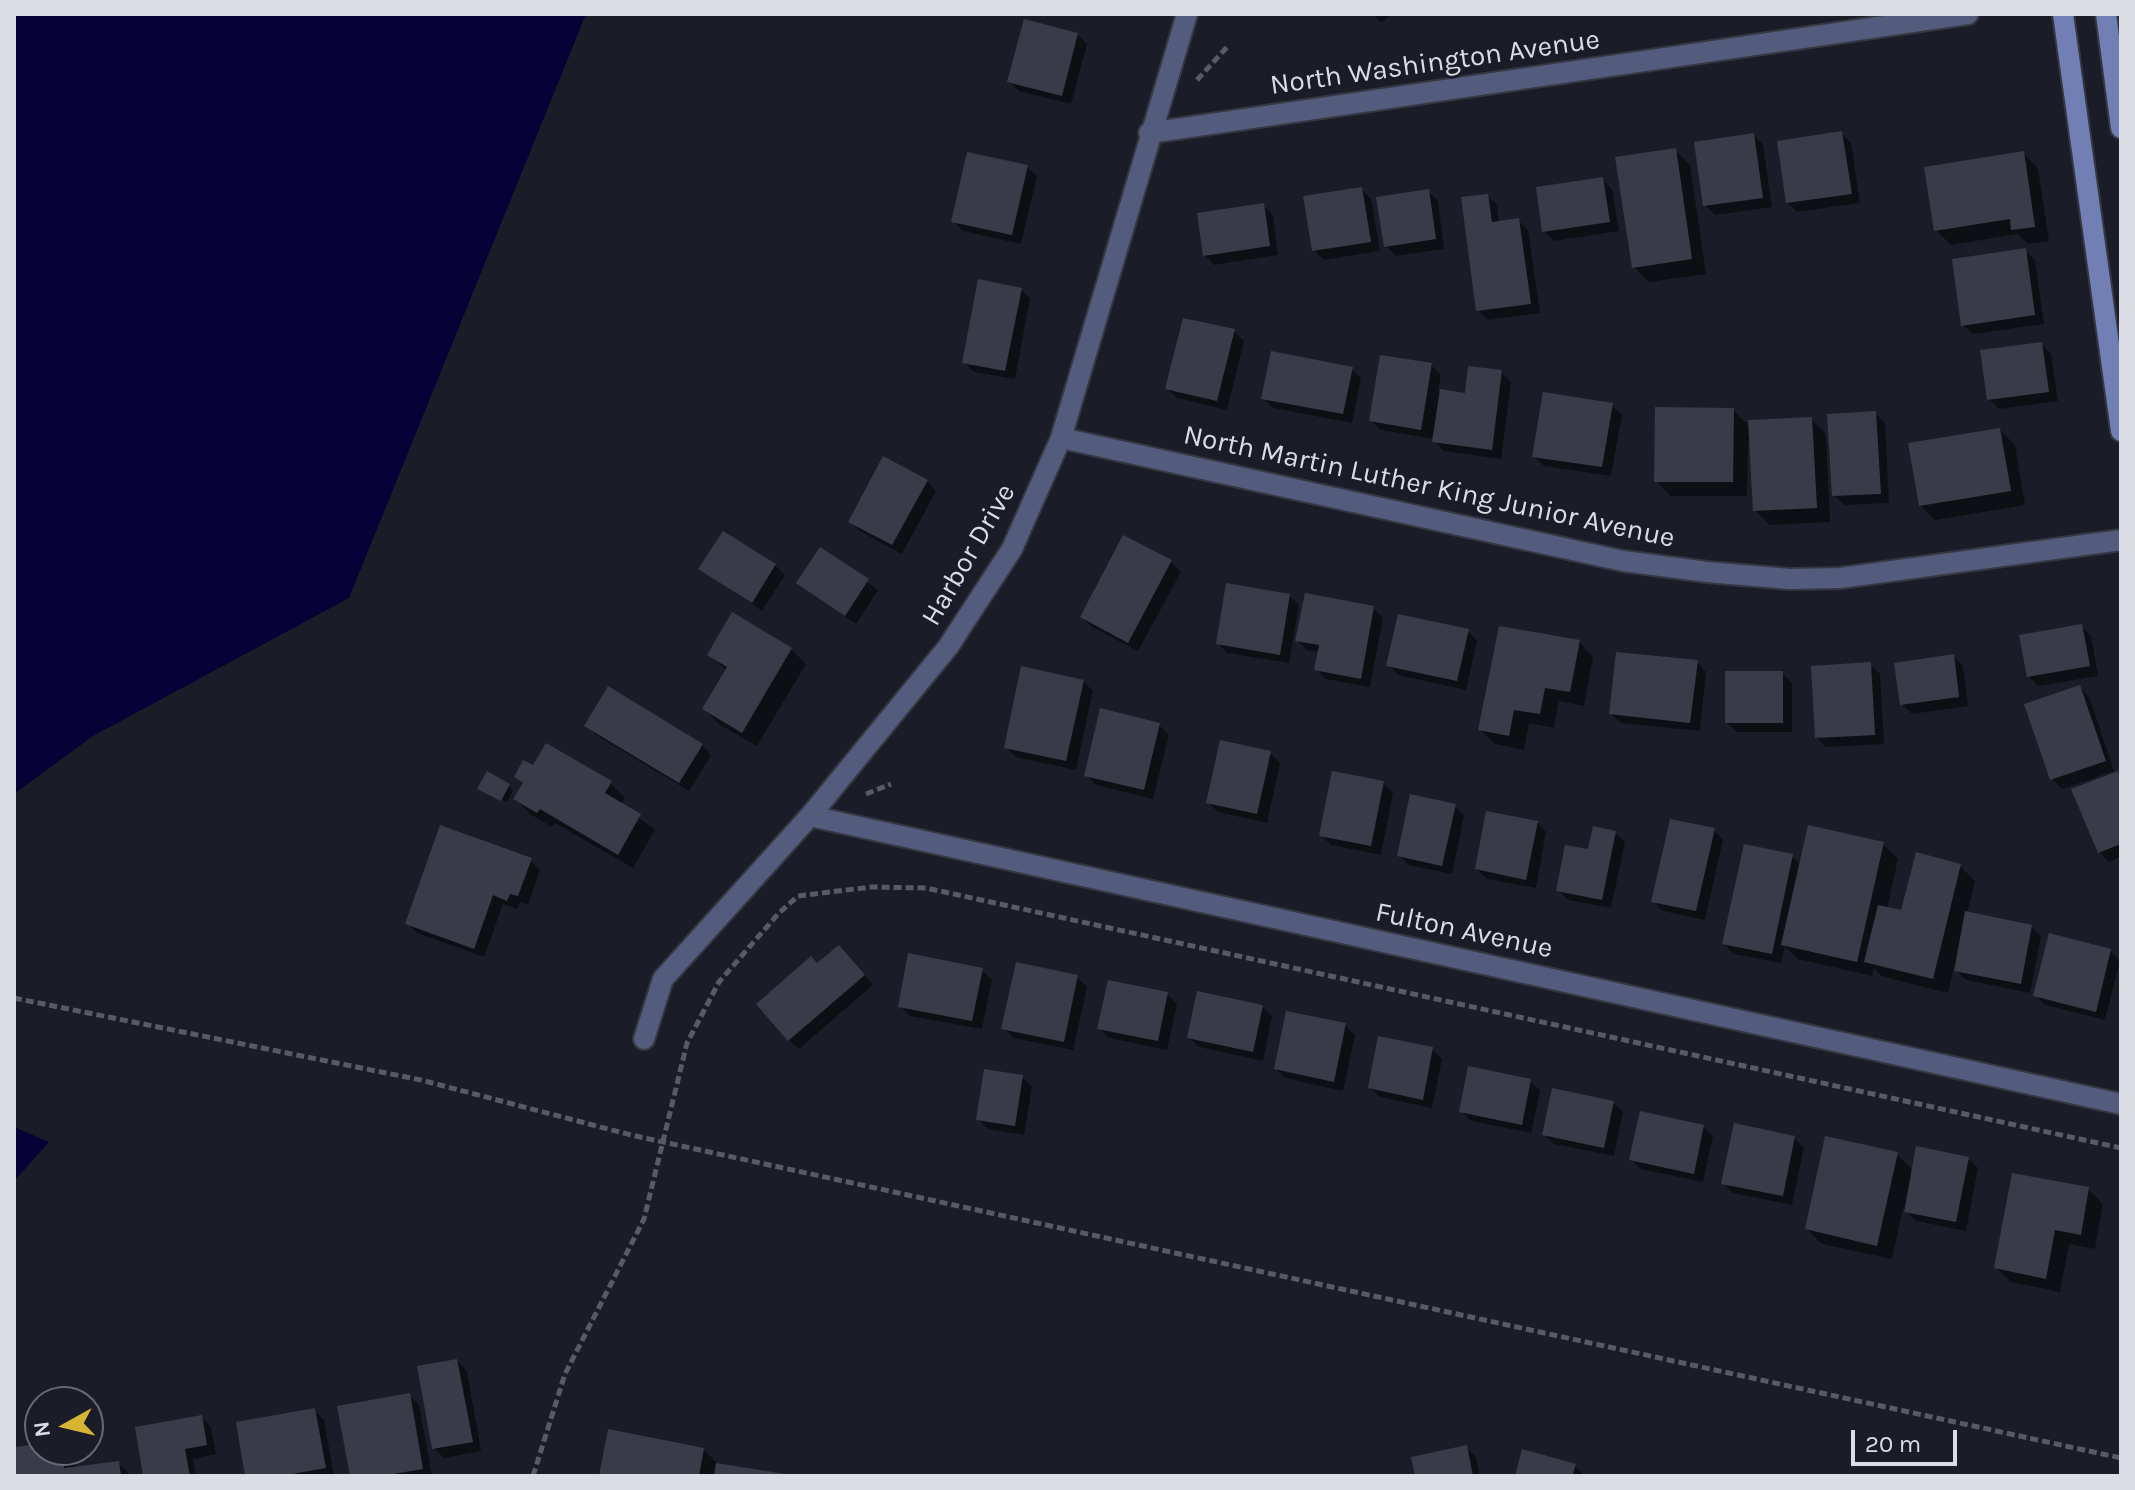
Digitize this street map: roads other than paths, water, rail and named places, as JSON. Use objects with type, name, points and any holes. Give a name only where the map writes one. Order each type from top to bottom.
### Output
[{"type":"main road","points":[[2063,14],[2121,431]]},
{"type":"main road","points":[[2106,14],[2121,128]]},
{"type":"street","name":"Harbor Drive","points":[[644,1039],[663,979],[810,816],[948,647],[983,598],[1012,549],[1061,438],[1149,133],[1187,14]]},
{"type":"street","name":"North Washington Avenue","points":[[1149,133],[1968,14]]},
{"type":"street","name":"North Martin Luther King Junior Avenue","points":[[1061,438],[1623,561],[1707,572],[1790,579],[1840,578],[2121,540]]},
{"type":"street","name":"Fulton Avenue","points":[[810,816],[2116,1102]]}]
